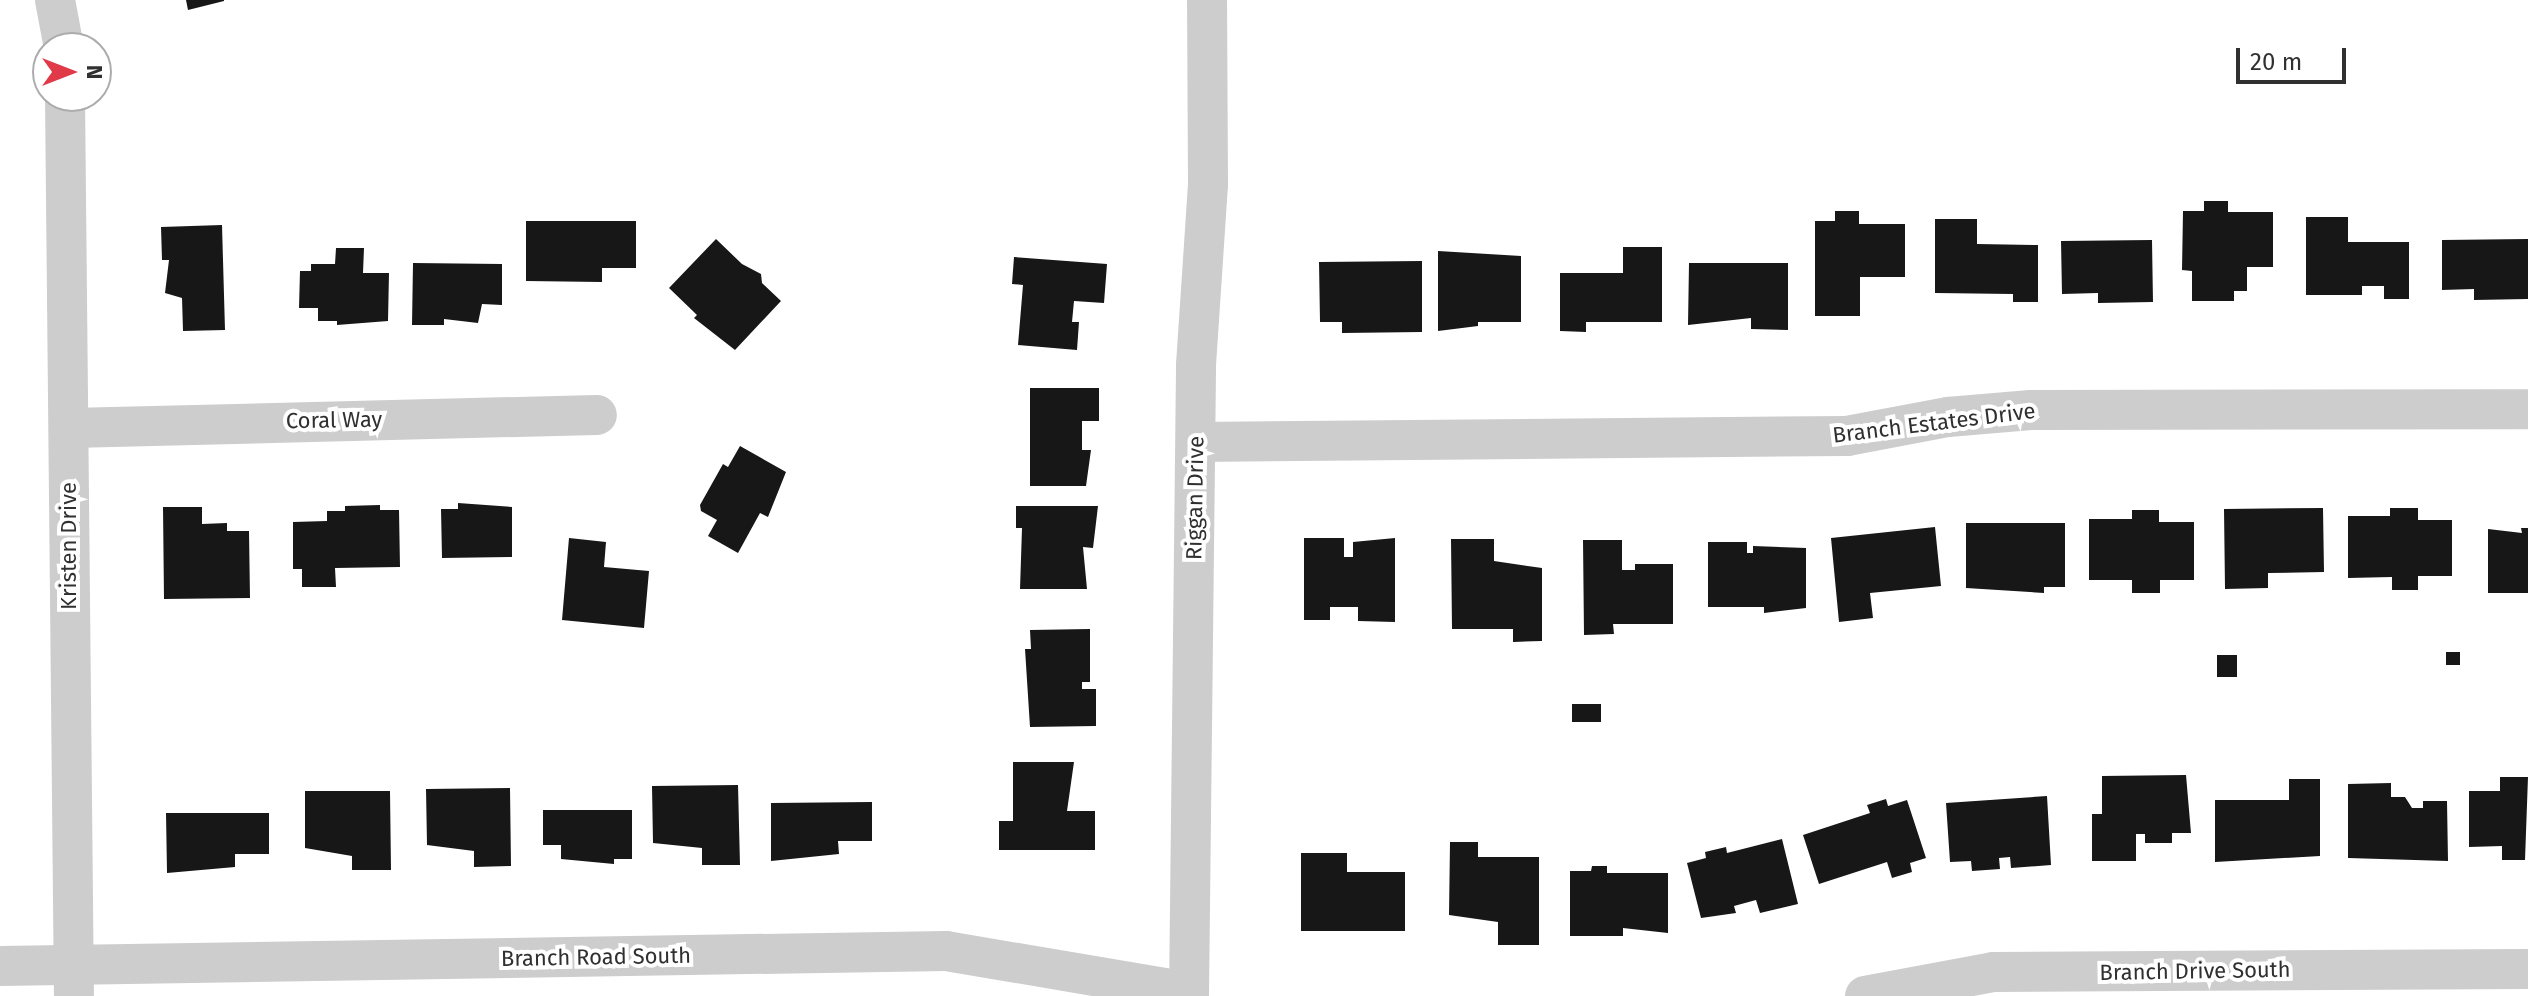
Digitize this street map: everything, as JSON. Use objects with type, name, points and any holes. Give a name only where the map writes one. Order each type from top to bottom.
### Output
[{"type":"street","points":[[55,0],[61,32]]},
{"type":"street","name":"Riggan Drive","points":[[1189,994],[1196,442],[1208,184],[1207,0]]},
{"type":"street","name":"Kristen Drive","points":[[65,112],[71,428],[74,980]]},
{"type":"street","name":"Branch Estates Drive","points":[[1196,442],[1847,436],[1948,417],[2031,410],[2528,409]]},
{"type":"street","name":"Coral Way","points":[[71,428],[597,415]]},
{"type":"street","name":"Branch Road South","points":[[0,966],[74,980],[946,951],[1189,994]]},
{"type":"street","name":"Branch Drive South","points":[[1865,996],[1993,972],[2528,969]]},
{"type":"building","points":[[186,0],[224,0],[224,1],[188,10]]},
{"type":"building","points":[[2204,201],[2228,201],[2228,212],[2273,212],[2273,267],[2247,267],[2247,291],[2234,291],[2234,301],[2192,301],[2192,271],[2182,270],[2183,211],[2204,211]]},
{"type":"building","points":[[1835,211],[1859,211],[1859,224],[1905,224],[1905,277],[1860,277],[1860,316],[1815,316],[1815,221],[1835,221]]},
{"type":"building","points":[[2306,217],[2348,217],[2348,242],[2409,242],[2409,299],[2384,299],[2384,286],[2362,286],[2362,295],[2306,295]]},
{"type":"building","points":[[1935,219],[1977,219],[1977,244],[2038,245],[2038,302],[2013,302],[2013,294],[1935,293]]},
{"type":"building","points":[[526,221],[636,221],[636,268],[602,268],[602,282],[526,281]]},
{"type":"building","points":[[222,225],[225,330],[183,331],[182,298],[165,293],[169,260],[162,260],[161,227]]},
{"type":"building","points":[[716,239],[742,264],[761,274],[762,283],[781,301],[735,350],[694,318],[697,315],[669,288]]},
{"type":"building","points":[[2528,239],[2528,299],[2474,300],[2474,289],[2442,290],[2442,240]]},
{"type":"building","points":[[2152,240],[2153,302],[2098,303],[2098,293],[2062,294],[2061,241]]},
{"type":"building","points":[[1623,247],[1662,247],[1662,322],[1586,322],[1586,332],[1560,331],[1560,273],[1623,273]]},
{"type":"building","points":[[336,248],[364,248],[363,273],[389,273],[388,321],[337,325],[337,321],[318,321],[318,308],[299,308],[300,271],[311,271],[311,264],[335,264]]},
{"type":"building","points":[[1438,251],[1521,256],[1521,322],[1478,322],[1478,326],[1438,331]]},
{"type":"building","points":[[1014,257],[1107,264],[1104,303],[1074,301],[1072,322],[1079,322],[1077,350],[1018,345],[1023,285],[1012,284]]},
{"type":"building","points":[[1422,261],[1422,332],[1342,333],[1342,322],[1320,322],[1319,262]]},
{"type":"building","points":[[413,263],[502,264],[502,305],[482,304],[478,323],[444,319],[444,325],[412,325]]},
{"type":"building","points":[[1689,263],[1788,263],[1788,330],[1751,329],[1751,318],[1688,325]]},
{"type":"building","points":[[1030,388],[1099,388],[1099,421],[1082,421],[1082,450],[1091,450],[1086,486],[1030,486]]},
{"type":"building","points":[[740,446],[786,472],[768,517],[760,513],[738,553],[708,536],[717,520],[701,511],[700,505],[723,464],[728,467]]},
{"type":"building","points":[[458,503],[512,507],[512,557],[442,558],[441,509],[458,509]]},
{"type":"building","points":[[380,505],[380,510],[399,510],[400,567],[335,568],[336,587],[302,587],[302,569],[293,569],[293,522],[327,521],[327,511],[345,511],[345,506]]},
{"type":"building","points":[[1016,506],[1098,506],[1093,548],[1083,547],[1087,589],[1020,589],[1022,528],[1016,528]]},
{"type":"building","points":[[163,507],[202,507],[202,524],[227,523],[227,531],[249,531],[250,598],[164,599]]},
{"type":"building","points":[[2323,508],[2324,572],[2268,573],[2268,588],[2225,589],[2224,509]]},
{"type":"building","points":[[2390,508],[2418,508],[2418,520],[2452,520],[2452,576],[2418,576],[2418,590],[2392,590],[2392,577],[2348,578],[2348,516],[2390,516]]},
{"type":"building","points":[[2132,510],[2159,510],[2159,522],[2194,522],[2194,580],[2160,580],[2160,593],[2132,593],[2132,580],[2089,580],[2089,519],[2132,519]]},
{"type":"building","points":[[1966,523],[2065,523],[2065,587],[2044,587],[2044,593],[1966,588]]},
{"type":"building","points":[[1935,527],[1941,586],[1870,593],[1873,618],[1839,622],[1831,538]]},
{"type":"building","points":[[2521,528],[2528,528],[2528,593],[2488,593],[2488,529],[2522,533]]},
{"type":"building","points":[[569,538],[606,542],[604,567],[649,571],[644,628],[562,620]]},
{"type":"building","points":[[1304,538],[1344,538],[1344,557],[1353,557],[1353,542],[1395,538],[1395,622],[1358,621],[1358,607],[1330,607],[1330,620],[1304,620]]},
{"type":"building","points":[[1451,539],[1494,539],[1494,561],[1542,568],[1542,641],[1513,642],[1513,629],[1452,629]]},
{"type":"building","points":[[1583,540],[1622,540],[1622,570],[1635,570],[1635,564],[1673,564],[1673,624],[1613,624],[1614,634],[1584,635]]},
{"type":"building","points":[[1708,542],[1747,542],[1747,553],[1753,553],[1753,546],[1806,548],[1806,608],[1764,613],[1764,607],[1708,607]]},
{"type":"building","points":[[1090,629],[1090,682],[1082,682],[1082,689],[1096,689],[1096,726],[1030,727],[1025,649],[1031,649],[1030,630]]},
{"type":"building","points":[[2446,652],[2460,652],[2460,665],[2446,665]]},
{"type":"building","points":[[2217,655],[2237,655],[2237,677],[2217,677]]},
{"type":"building","points":[[1572,704],[1601,704],[1601,722],[1572,722]]},
{"type":"building","points":[[1013,762],[1074,762],[1067,811],[1095,811],[1095,850],[999,850],[999,821],[1013,821]]},
{"type":"building","points":[[2186,775],[2191,833],[2172,833],[2172,843],[2145,843],[2145,834],[2136,834],[2136,861],[2092,861],[2092,814],[2102,814],[2102,776]]},
{"type":"building","points":[[2500,777],[2528,777],[2525,860],[2502,860],[2502,846],[2469,847],[2469,791],[2500,791]]},
{"type":"building","points":[[2289,779],[2320,779],[2320,856],[2215,862],[2215,800],[2289,800]]},
{"type":"building","points":[[2391,783],[2391,797],[2405,797],[2412,808],[2423,808],[2423,801],[2447,801],[2448,861],[2348,858],[2348,784]]},
{"type":"building","points":[[738,785],[740,865],[702,865],[702,848],[653,843],[652,786]]},
{"type":"building","points":[[510,788],[511,866],[474,867],[474,851],[427,845],[426,789]]},
{"type":"building","points":[[305,791],[390,791],[391,870],[352,870],[352,856],[305,848]]},
{"type":"building","points":[[2047,796],[2051,865],[2011,868],[2010,857],[1999,858],[2000,869],[1972,871],[1971,861],[1950,862],[1946,803]]},
{"type":"building","points":[[1886,799],[1888,806],[1907,800],[1926,858],[1910,863],[1912,872],[1892,878],[1887,862],[1819,884],[1803,835],[1870,813],[1867,805]]},
{"type":"building","points":[[872,802],[872,841],[838,841],[839,854],[771,861],[771,803]]},
{"type":"building","points":[[543,810],[632,810],[632,859],[614,859],[614,864],[561,859],[561,845],[543,845]]},
{"type":"building","points":[[166,813],[269,813],[269,854],[235,854],[235,867],[167,873]]},
{"type":"building","points":[[1782,839],[1798,904],[1760,913],[1756,900],[1734,906],[1736,913],[1701,918],[1687,863],[1706,858],[1705,852],[1726,847],[1727,853]]},
{"type":"building","points":[[1450,842],[1478,842],[1478,857],[1539,857],[1539,945],[1498,945],[1498,922],[1449,915]]},
{"type":"building","points":[[1301,853],[1347,853],[1347,872],[1405,872],[1405,931],[1301,931]]},
{"type":"building","points":[[1592,866],[1607,866],[1607,873],[1668,873],[1668,933],[1623,928],[1623,936],[1570,936],[1570,871],[1591,871]]}]
